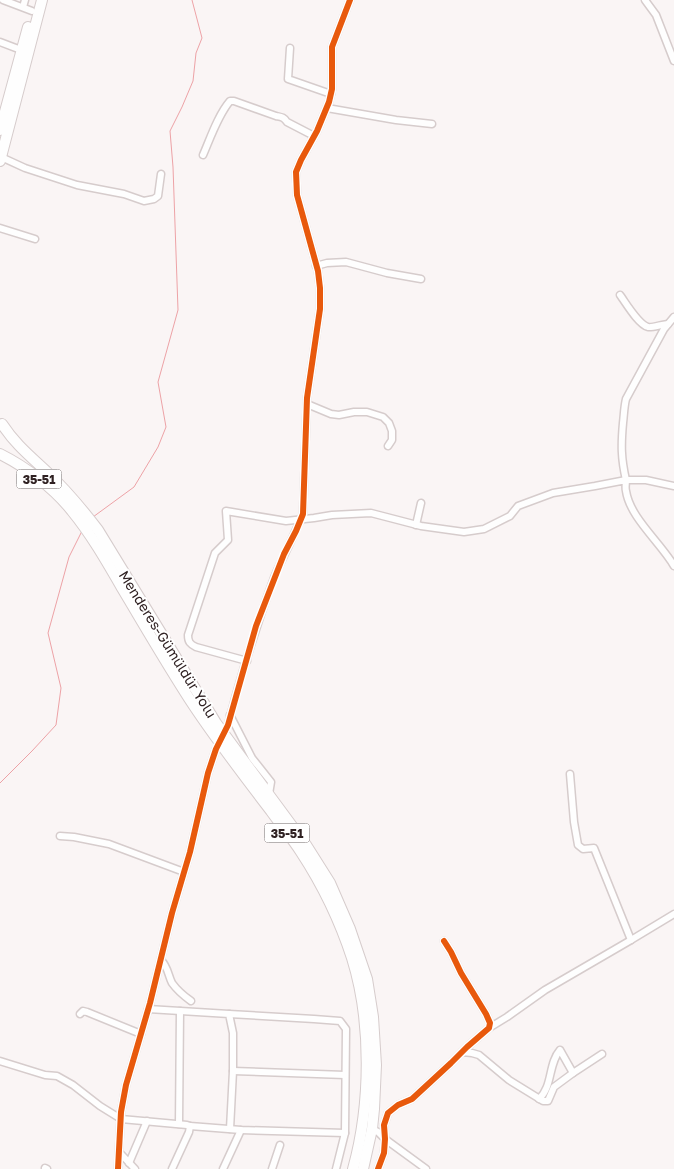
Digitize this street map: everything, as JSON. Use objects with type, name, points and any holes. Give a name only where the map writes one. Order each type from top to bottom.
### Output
[{"type":"main road","points":[[0,130],[21,50],[28,9],[35,0]]},
{"type":"main road","points":[[0,159],[42,0]]},
{"type":"main road","name":"35-51","points":[[1,424],[18,446],[47,472],[94,534]]},
{"type":"main road","name":"35-51","points":[[0,454],[39,479],[75,507]]},
{"type":"main road","name":"Menderes-Gümüldür Yolu","points":[[94,534],[216,723],[306,845],[330,883],[350,929],[367,979],[373,1017],[376,1065],[372,1129],[363,1169]]},
{"type":"main road","name":"Menderes-Gümüldür Yolu","points":[[94,534],[102,554],[194,706],[300,851],[319,883],[343,934],[352,957],[362,1000],[366,1040],[366,1102],[359,1149],[353,1169]]},
{"type":"street","points":[[3,0],[28,9]]},
{"type":"street","points":[[25,0],[28,9]]},
{"type":"street","points":[[228,725],[256,626],[284,554],[303,514],[307,404],[320,309],[320,288],[297,195],[296,172],[314,136],[331,94],[332,48],[350,0]]},
{"type":"street","points":[[645,0],[656,15],[674,61]]},
{"type":"street","points":[[0,42],[21,50]]},
{"type":"street","points":[[290,48],[288,79],[331,94]]},
{"type":"street","points":[[203,156],[222,113],[230,101],[281,116],[288,122],[314,136]]},
{"type":"street","points":[[326,108],[432,124]]},
{"type":"street","points":[[0,159],[76,184],[124,194],[144,201],[158,196],[161,174]]},
{"type":"street","points":[[0,228],[35,239]]},
{"type":"street","points":[[316,266],[327,263],[346,262],[387,273],[421,279]]},
{"type":"street","points":[[620,295],[641,323],[650,327],[668,324]]},
{"type":"street","points":[[674,317],[664,329],[626,399],[621,449],[626,491],[631,507],[674,566]]},
{"type":"street","points":[[307,404],[332,414],[367,412],[383,417],[392,431],[392,440],[388,446]]},
{"type":"street","points":[[247,661],[196,647],[190,644],[188,640],[215,553],[228,540],[226,511],[286,521],[332,515],[371,513],[416,525],[464,532],[484,529],[510,516],[518,506],[553,493],[626,480],[646,480],[674,486]]},
{"type":"street","points":[[416,525],[421,503]]},
{"type":"street","points":[[230,715],[252,758],[271,782],[269,794]]},
{"type":"street","points":[[118,1169],[121,1119],[126,1085],[148,1009],[208,773],[216,749]]},
{"type":"street","points":[[570,774],[578,845],[583,849],[594,848],[631,940]]},
{"type":"street","points":[[60,836],[109,844],[184,872]]},
{"type":"street","points":[[378,1169],[384,1153],[384,1125],[388,1113],[398,1105],[412,1099],[489,1028],[508,1018],[545,990],[674,914]]},
{"type":"street","points":[[444,941],[486,1014],[490,1023],[489,1028]]},
{"type":"street","points":[[161,960],[166,964],[172,982],[183,996],[191,1001]]},
{"type":"street","points":[[148,1009],[340,1021],[346,1029],[345,1133],[336,1169]]},
{"type":"street","points":[[179,1124],[180,1011]]},
{"type":"street","points":[[80,1014],[86,1012],[141,1034]]},
{"type":"street","points":[[229,1014],[233,1032],[230,1129]]},
{"type":"street","points":[[539,1099],[547,1089],[555,1055],[560,1050],[573,1073]]},
{"type":"street","points":[[462,1052],[479,1055],[508,1080],[543,1101],[548,1101],[554,1087],[602,1054]]},
{"type":"street","points":[[0,1061],[45,1075],[58,1076],[121,1119],[241,1130],[345,1133]]},
{"type":"street","points":[[233,1070],[345,1075]]},
{"type":"street","points":[[129,1163],[146,1122]]},
{"type":"street","points":[[172,1169],[190,1126]]},
{"type":"street","points":[[372,1129],[426,1169]]},
{"type":"street","points":[[223,1169],[241,1130]]},
{"type":"street","points":[[272,1169],[280,1145]]},
{"type":"street","points":[[120,1153],[135,1169]]},
{"type":"waterway","points":[[93,517],[134,487],[158,447],[166,427],[158,382],[178,310],[170,131],[193,81],[196,53],[202,38],[192,0]]},
{"type":"waterway","points":[[0,783],[56,725],[61,688],[48,633],[69,557],[82,531]]},
{"type":"cycle path","points":[[118,1169],[121,1112],[126,1085],[190,852],[208,773],[216,749],[228,725],[256,626],[284,554],[303,514],[307,398],[320,309],[320,288],[318,271],[297,195],[296,172],[317,131],[329,102],[332,89],[332,47],[350,0]]},
{"type":"cycle path","points":[[378,1169],[384,1153],[384,1125],[388,1113],[398,1105],[412,1099],[489,1028],[490,1023],[486,1014],[444,941]]}]
